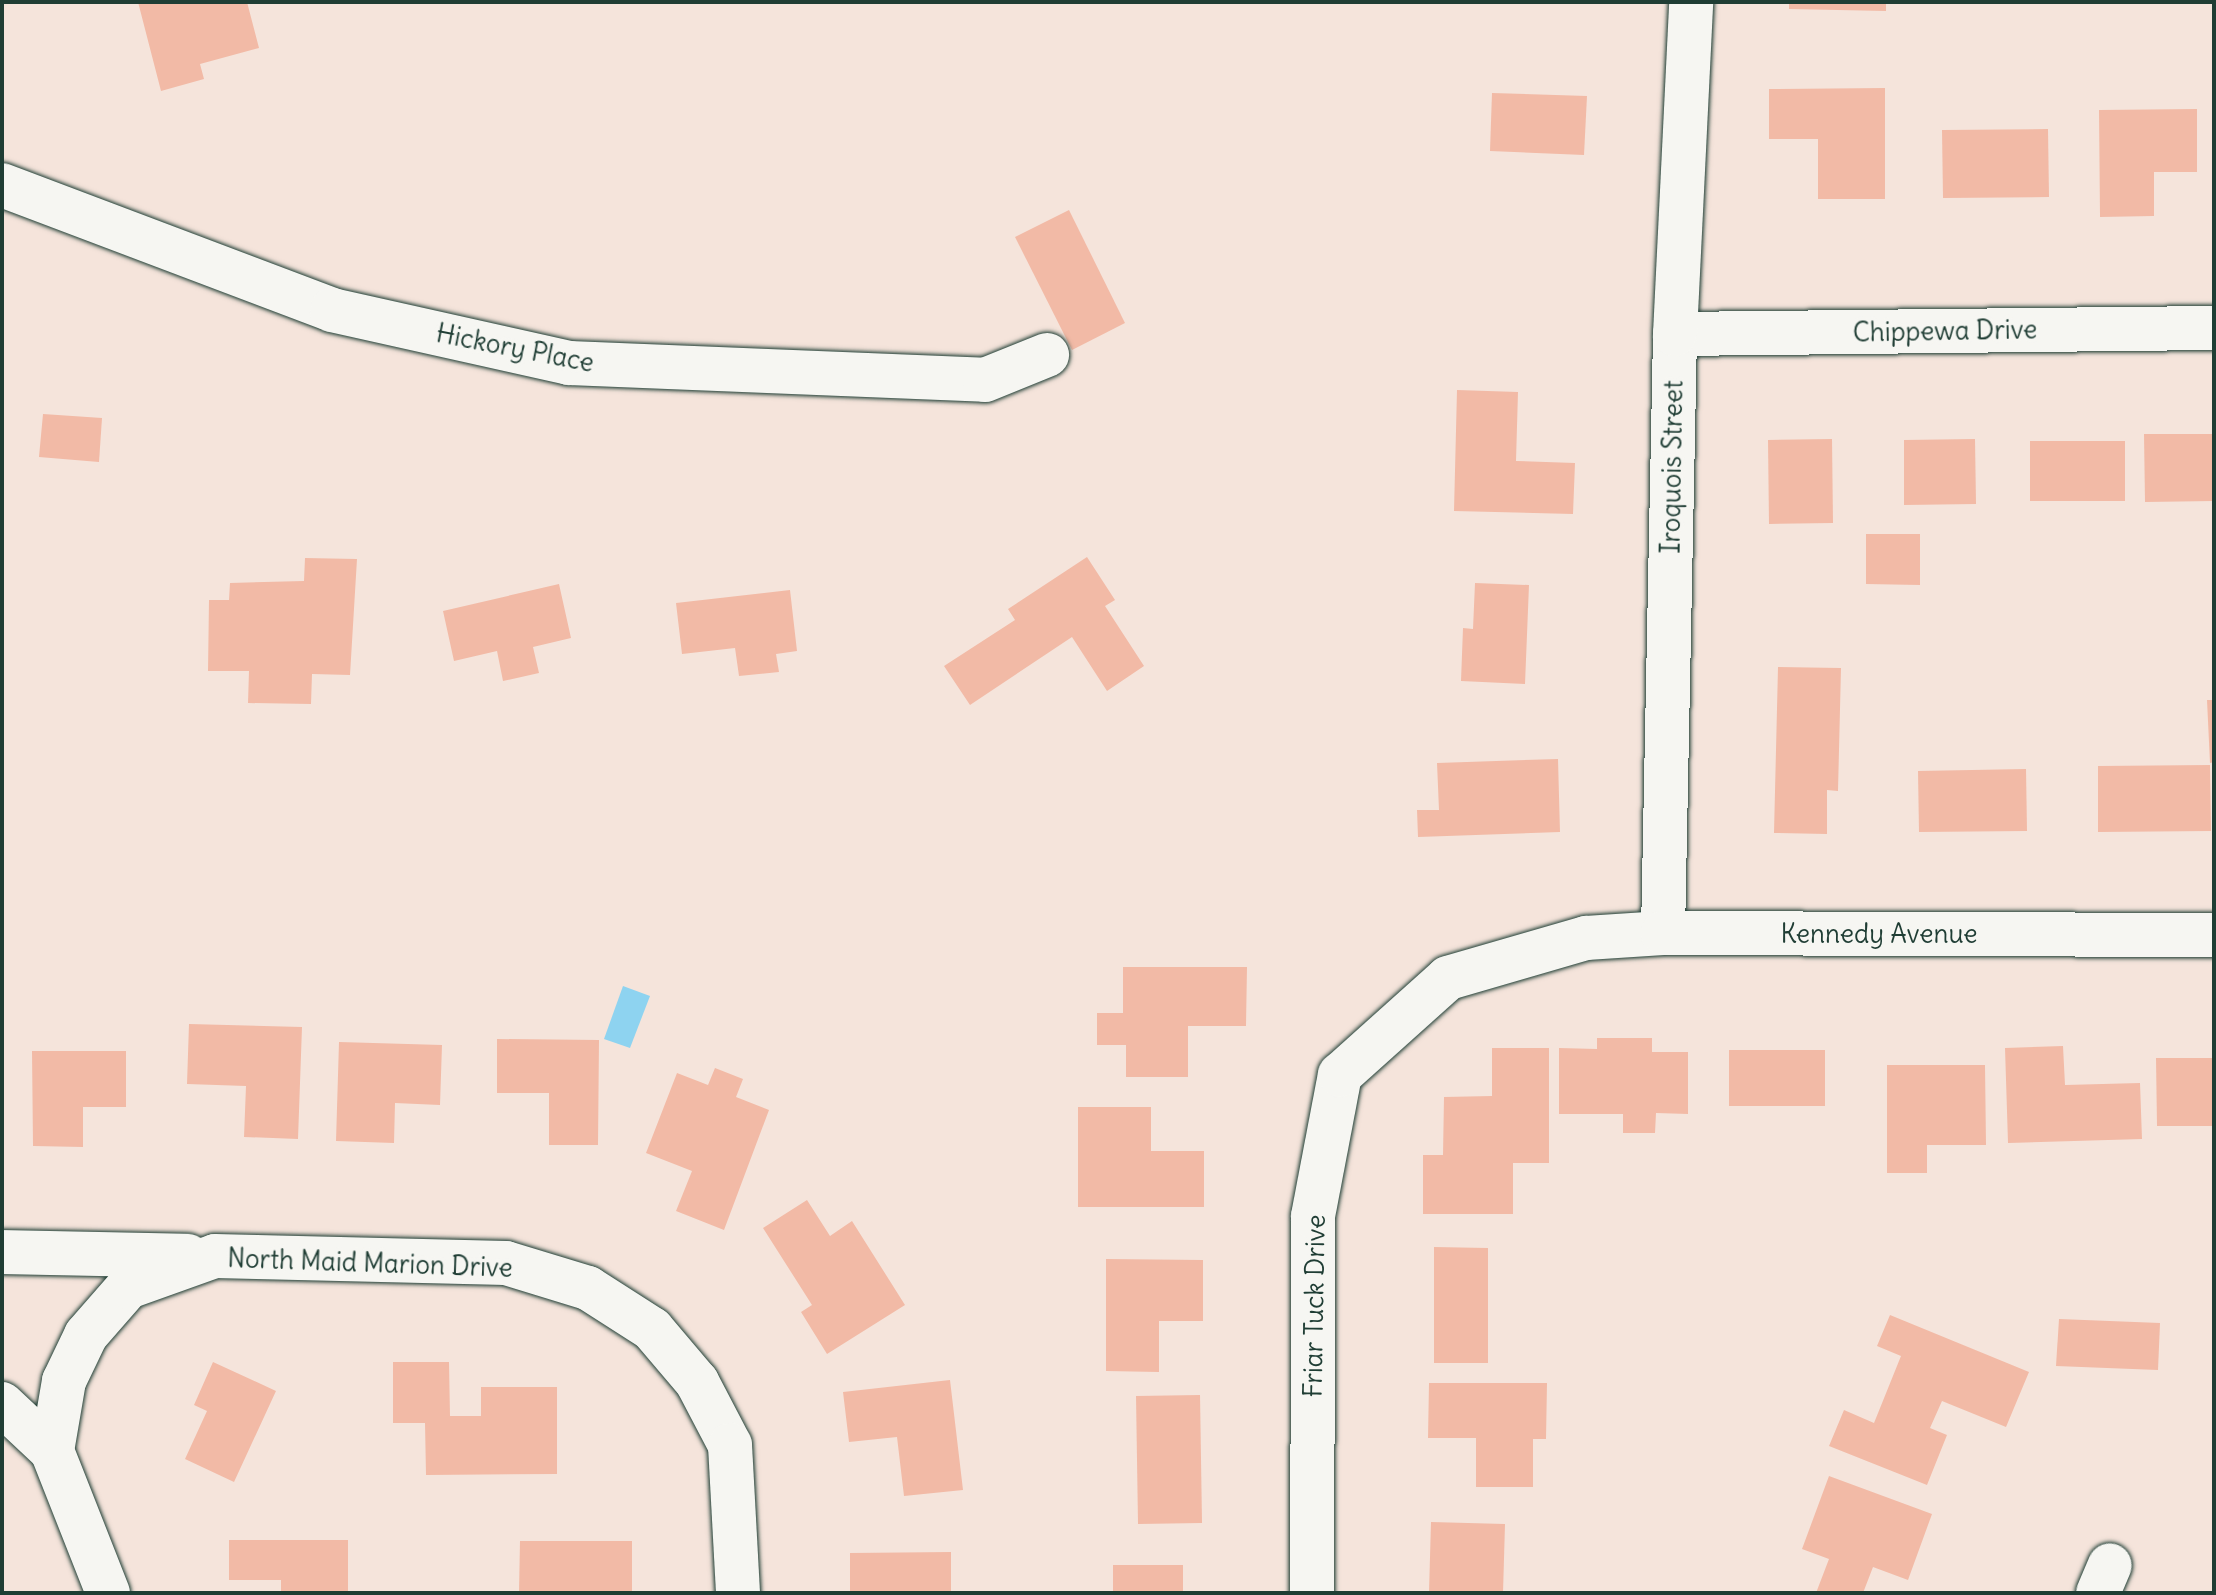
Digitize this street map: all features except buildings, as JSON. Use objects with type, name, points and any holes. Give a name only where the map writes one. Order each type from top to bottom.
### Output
[{"type":"street","name":"Iroquois Street","points":[[1663,933],[1675,334],[1691,2]]},
{"type":"street","name":"Hickory Place","points":[[2,185],[332,310],[569,363],[985,380],[1047,355]]},
{"type":"street","name":"Chippewa Drive","points":[[1675,334],[2214,328]]},
{"type":"street","name":"Kennedy Avenue","points":[[1544,947],[1586,938],[1663,933],[2214,935]]},
{"type":"street","name":"Friar Tuck Drive","points":[[1312,1593],[1313,1216],[1340,1075],[1448,978],[1544,947]]},
{"type":"street","points":[[2,1252],[215,1256]]},
{"type":"street","name":"North Maid Marion Drive","points":[[52,1451],[64,1381],[86,1335],[128,1287],[215,1256],[506,1263],[588,1288],[652,1329],[697,1382],[730,1445],[738,1593]]},
{"type":"street","points":[[2,1404],[52,1451],[108,1593]]},
{"type":"water","points":[[623,986],[650,996],[630,1048],[604,1039]]}]
